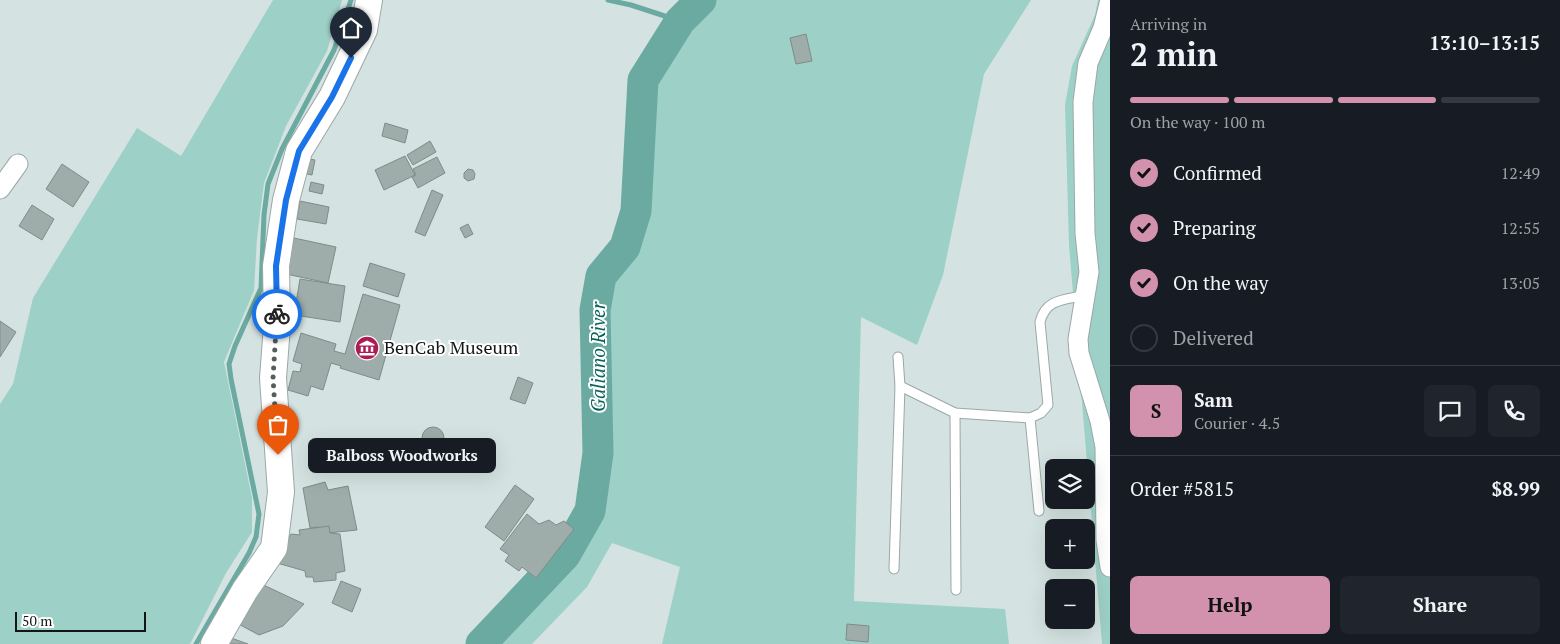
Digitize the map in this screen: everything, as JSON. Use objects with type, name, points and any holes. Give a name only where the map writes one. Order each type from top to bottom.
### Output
[{"type":"main road","points":[[214,644],[245,590],[274,548],[281,492],[273,378],[277,326],[276,266],[286,200],[299,151],[332,97],[364,30],[368,0]]},
{"type":"street","points":[[1110,0],[1106,36],[1088,63],[1083,102],[1085,233],[1089,272],[1078,339],[1079,353],[1100,421],[1105,446],[1106,540],[1110,566]]},
{"type":"street","points":[[0,189],[18,164]]},
{"type":"lane","points":[[900,386],[955,413],[1030,418],[1041,413],[1048,405],[1040,322],[1043,311],[1052,303],[1086,295]]},
{"type":"lane","points":[[894,569],[900,386],[898,357]]},
{"type":"lane","points":[[955,413],[956,590]]},
{"type":"lane","points":[[1030,418],[1039,511]]},
{"type":"green space","points":[[273,0],[342,0],[327,51],[286,126],[264,183],[257,238],[254,290],[224,362],[252,498],[252,532],[226,573],[190,644],[0,644],[0,404],[13,384],[33,298],[137,128],[181,156]]},
{"type":"green space","points":[[701,0],[1031,0],[984,74],[943,275],[917,345],[861,317],[854,601],[1005,609],[1009,644],[662,644],[680,567],[612,543],[587,587],[532,644],[481,644],[565,555],[589,511],[598,453],[595,310],[601,276],[625,247],[636,211],[643,80],[680,21]]},
{"type":"green space","points":[[1098,0],[1110,0],[1110,644],[1102,644],[1095,559],[1095,519],[1092,519],[1091,509],[1095,509],[1095,459],[1087,459],[1069,245],[1065,105],[1072,66],[1095,15]]},
{"type":"building","points":[[806,34],[812,61],[796,64],[790,38]]},
{"type":"building","points":[[385,123],[408,130],[405,143],[382,136]]},
{"type":"building","points":[[430,141],[436,152],[413,165],[407,155]]},
{"type":"building","points":[[405,156],[415,175],[384,190],[375,170]]},
{"type":"building","points":[[437,157],[445,173],[418,188],[412,177],[416,175],[413,169]]},
{"type":"building","points":[[305,158],[315,160],[312,175],[302,173]]},
{"type":"building","points":[[62,164],[89,182],[73,207],[46,189]]},
{"type":"building","points":[[468,169],[473,170],[475,174],[474,179],[468,181],[464,178],[464,173]]},
{"type":"building","points":[[311,182],[324,185],[322,194],[309,191]]},
{"type":"building","points":[[432,190],[443,195],[425,236],[415,232]]},
{"type":"building","points":[[300,201],[329,207],[326,224],[297,219]]},
{"type":"building","points":[[32,205],[54,219],[42,240],[19,226]]},
{"type":"building","points":[[468,224],[473,234],[465,238],[460,228]]},
{"type":"building","points":[[294,238],[336,247],[328,283],[286,274]]},
{"type":"building","points":[[370,263],[405,274],[398,297],[363,286]]},
{"type":"building","points":[[300,279],[345,286],[340,322],[294,315]]},
{"type":"building","name":"BenCab Museum","points":[[363,294],[400,305],[379,380],[340,368],[341,366],[331,363],[323,390],[311,386],[308,396],[288,390],[293,371],[300,372],[302,364],[293,361],[301,333],[336,344],[334,351],[345,354]]},
{"type":"building","points":[[0,321],[16,332],[0,357]]},
{"type":"building","points":[[518,377],[533,383],[525,404],[510,399]]},
{"type":"building","points":[[433,427],[441,430],[444,438],[441,446],[433,449],[425,446],[422,438],[425,430]]},
{"type":"building","points":[[325,482],[328,490],[348,486],[357,530],[318,534],[318,527],[310,528],[303,488]]},
{"type":"building","points":[[515,485],[534,499],[504,541],[485,527]]},
{"type":"building","points":[[527,514],[539,524],[549,520],[556,525],[564,521],[574,529],[536,578],[522,567],[519,571],[505,561],[509,555],[500,549]]},
{"type":"building","points":[[329,526],[330,533],[340,534],[345,571],[336,573],[336,580],[314,582],[313,577],[306,577],[305,571],[277,563],[291,534],[300,535],[299,530]]},
{"type":"building","points":[[341,581],[361,589],[352,612],[332,603]]},
{"type":"building","points":[[257,582],[304,604],[283,626],[259,635],[231,620]]},
{"type":"building","points":[[847,624],[869,626],[868,642],[846,640]]},
{"type":"building","points":[[231,638],[248,644],[229,644]]},
{"type":"waterway","points":[[196,644],[249,553],[256,537],[259,514],[229,364],[261,288],[264,215],[268,184],[282,149],[334,50],[351,0]]},
{"type":"waterway","points":[[608,0],[631,5],[680,21]]},
{"type":"waterway","name":"Galiano River","points":[[481,644],[565,555],[590,511],[598,453],[595,310],[601,276],[625,247],[636,211],[643,80],[680,21],[701,0]]},
{"type":"way so far","points":[[277,314],[273,378],[278,455]]},
{"type":"place","name":"BenCab Museum","points":[[367,348]]},
{"type":"place","name":"Balboss Woodworks","points":[[278,455]]},
{"type":"route","points":[[277,314],[276,266],[286,200],[299,151],[332,97],[351,58]]}]
